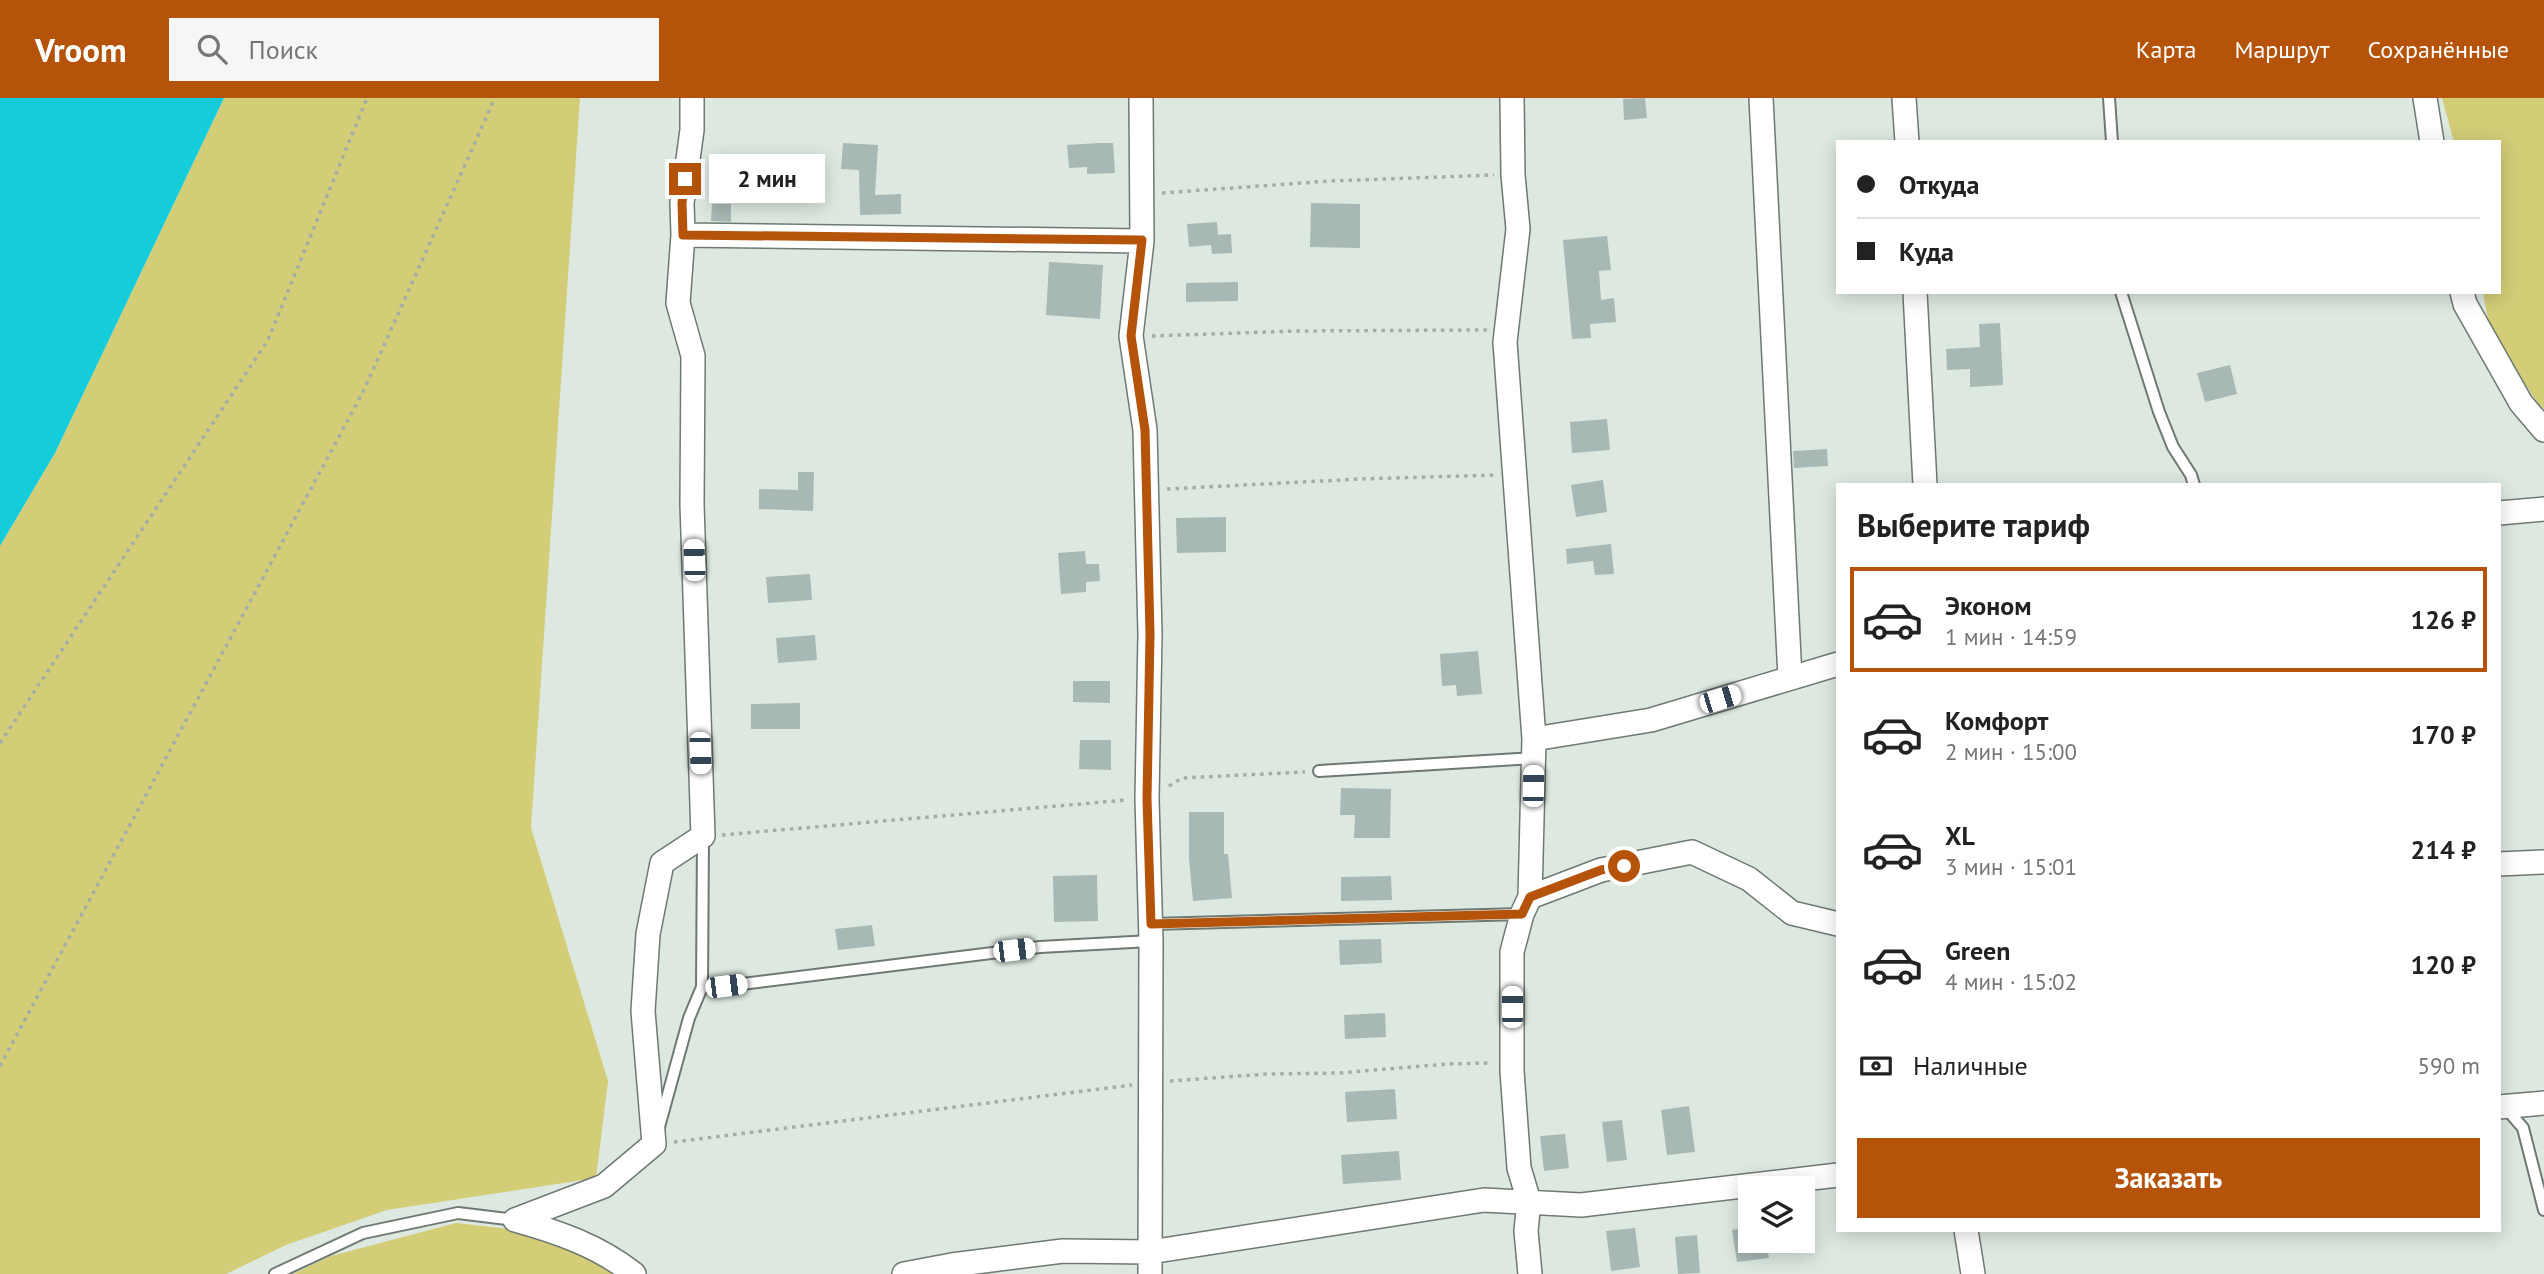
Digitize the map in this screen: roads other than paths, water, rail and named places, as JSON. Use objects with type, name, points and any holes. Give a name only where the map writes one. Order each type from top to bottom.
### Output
[{"type":"street","points":[[515,1220],[604,1186],[654,1144],[643,1011],[648,934],[663,863],[703,836],[692,505],[693,356],[678,303],[683,235],[682,203],[692,130],[691,98]]},
{"type":"street","points":[[1140,98],[1142,240],[1131,336],[1145,430],[1150,634],[1147,799],[1151,932],[1150,1263]]},
{"type":"street","points":[[1512,98],[1513,175],[1518,229],[1505,342],[1534,749],[1526,906],[1512,952],[1512,1063],[1519,1168],[1529,1201],[1526,1231],[1530,1274]]},
{"type":"street","points":[[1761,98],[1790,678]]},
{"type":"street","points":[[1905,98],[1907,140]]},
{"type":"street","points":[[2425,98],[2432,140]]},
{"type":"street","points":[[683,235],[1142,240]]},
{"type":"street","points":[[1915,294],[1925,483]]},
{"type":"street","points":[[2462,294],[2465,304],[2521,403],[2544,430]]},
{"type":"street","points":[[2501,513],[2544,509]]},
{"type":"street","points":[[1534,749],[1651,720],[1836,665]]},
{"type":"street","points":[[1526,906],[1601,870],[1692,852],[1749,879],[1792,913],[1836,924]]},
{"type":"street","points":[[2501,864],[2544,862]]},
{"type":"street","points":[[2502,1107],[2544,1103]]},
{"type":"street","points":[[904,1274],[1063,1251],[1150,1263],[1484,1200],[1581,1205],[1836,1175]]},
{"type":"street","points":[[515,1220],[563,1234],[614,1258],[634,1274]]},
{"type":"street","points":[[1966,1232],[1973,1274]]},
{"type":"lane","points":[[2109,98],[2112,140]]},
{"type":"lane","points":[[2122,294],[2159,412],[2173,447],[2193,483]]},
{"type":"lane","points":[[1319,771],[1534,749]]},
{"type":"lane","points":[[654,1144],[689,1018],[702,986],[703,836]]},
{"type":"lane","points":[[702,986],[726,986],[1151,932],[1526,906]]},
{"type":"lane","points":[[2502,1107],[2523,1128],[2544,1210]]},
{"type":"lane","points":[[275,1274],[363,1233],[458,1213],[515,1220]]},
{"type":"water","points":[[0,98],[224,98],[55,453],[0,546]]}]
